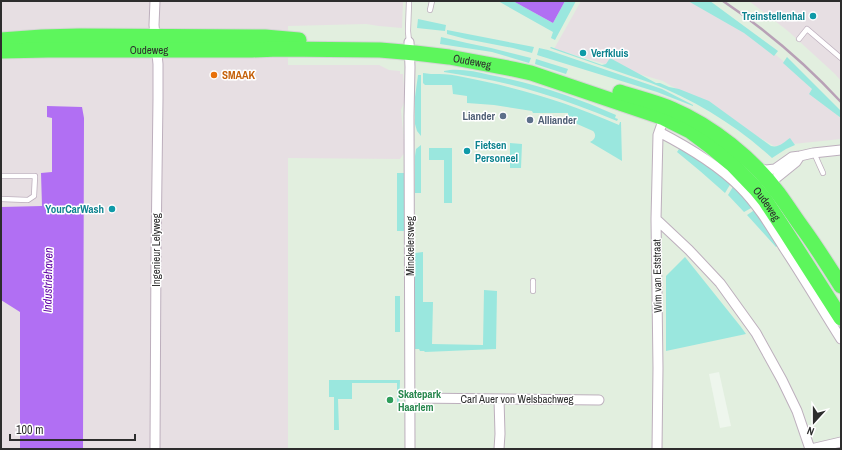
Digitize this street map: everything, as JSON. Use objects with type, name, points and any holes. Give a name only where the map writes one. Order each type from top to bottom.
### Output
[{"type":"main road","name":"Oudeweg","points":[[1,40],[54,36],[252,50],[380,50],[409,47],[432,55],[488,64],[530,73],[661,118],[690,132],[710,146],[733,165],[765,200],[841,318]]},
{"type":"main road","name":"Oudeweg","points":[[1,51],[156,44]]},
{"type":"main road","name":"Oudeweg","points":[[661,118],[678,112],[701,124],[730,144],[756,167],[779,193],[841,286]]},
{"type":"main road","points":[[733,165],[743,166],[763,185],[770,183]]},
{"type":"street","name":"Ingenieur Lelyweg","points":[[155,1],[154,25],[158,99],[155,449]]},
{"type":"street","name":"Minckelersweg","points":[[409,47],[410,449]]},
{"type":"street","name":"Wim van Eststraat","points":[[657,449],[658,368],[656,219],[658,142],[661,118]]},
{"type":"street","name":"Oudeweg","points":[[661,118],[677,141],[720,170],[739,186],[757,206],[841,339]]},
{"type":"street","points":[[756,167],[766,170],[775,169],[792,157],[841,150]]},
{"type":"street","points":[[770,183],[796,162],[800,156]]},
{"type":"street","points":[[656,219],[689,250],[720,283],[756,333],[797,411],[811,449],[841,442]]},
{"type":"street","name":"Carl Auer von Welsbachweg","points":[[410,398],[599,400]]},
{"type":"street","points":[[499,399],[499,449]]},
{"type":"lane","points":[[409,1],[409,47]]},
{"type":"lane","points":[[430,10],[432,1]]},
{"type":"lane","points":[[799,39],[807,29],[841,58]]},
{"type":"lane","points":[[813,153],[823,173]]},
{"type":"lane","points":[[1,176],[35,176],[34,196],[28,200],[1,200]]},
{"type":"lane","points":[[533,281],[533,291]]},
{"type":"shaded area","points":[[1,1],[403,1],[402,28],[366,24],[288,26],[288,65],[379,65],[389,70],[400,71],[400,74],[403,74],[405,100],[401,110],[405,152],[400,159],[288,158],[288,449],[1,449]]},
{"type":"shaded area","points":[[498,1],[513,1],[553,23],[565,1],[576,1],[555,40],[551,38],[553,32]]},
{"type":"shaded area","points":[[581,1],[702,1],[746,30],[788,65],[841,119],[841,139],[774,146],[663,81],[554,49]]},
{"type":"shaded area","points":[[688,1],[710,1],[778,51],[774,56],[744,33]]},
{"type":"shaded area","points":[[749,1],[841,1],[841,81],[788,31]]},
{"type":"shaded area","points":[[418,19],[446,25],[445,31],[417,28]]},
{"type":"shaded area","points":[[447,30],[534,47],[532,53],[447,34]]},
{"type":"shaded area","points":[[441,37],[531,58],[529,63],[492,52],[440,44]]},
{"type":"shaded area","points":[[551,47],[602,65],[606,64],[610,58],[656,83],[679,89],[709,101],[771,146],[779,145],[790,138],[795,145],[772,158],[745,135],[684,97],[651,83],[550,48]]},
{"type":"shaded area","points":[[539,48],[662,89],[693,106],[657,92],[537,55]]},
{"type":"shaded area","points":[[787,57],[841,111],[841,118],[809,94],[812,89],[783,63]]},
{"type":"shaded area","points":[[536,59],[568,69],[566,74],[535,64]]},
{"type":"shaded area","points":[[450,70],[475,72],[538,86],[601,108],[616,115],[615,118],[618,119],[617,121],[567,102],[514,85],[444,72]]},
{"type":"shaded area","points":[[423,73],[445,74],[504,86],[554,100],[619,125],[621,122],[622,161],[590,142],[595,137],[593,131],[568,120],[568,113],[533,113],[532,111],[494,105],[467,103],[467,96],[453,94],[452,85],[425,85],[423,83]]},
{"type":"shaded area","points":[[418,75],[421,75],[421,136],[417,131],[415,124],[415,97]]},
{"type":"shaded area","points":[[510,143],[522,144],[521,168],[510,168]]},
{"type":"shaded area","points":[[421,145],[421,193],[415,193],[415,156],[416,149]]},
{"type":"shaded area","points":[[681,146],[731,183],[725,193],[677,152]]},
{"type":"shaded area","points":[[429,148],[452,148],[452,203],[444,203],[444,160],[429,160]]},
{"type":"shaded area","points":[[397,173],[405,173],[406,175],[405,231],[397,231]]},
{"type":"shaded area","points":[[734,185],[753,207],[744,212],[728,195]]},
{"type":"shaded area","points":[[756,209],[779,245],[776,247],[747,215]]},
{"type":"shaded area","points":[[423,252],[423,302],[433,302],[432,344],[483,345],[484,290],[497,291],[496,349],[425,352],[420,351],[419,349],[414,349],[415,253]]},
{"type":"shaded area","points":[[685,257],[746,334],[666,351],[666,276]]},
{"type":"shaded area","points":[[395,296],[400,296],[400,332],[395,332]]},
{"type":"shaded area","points":[[719,372],[731,426],[720,428],[709,374]]},
{"type":"shaded area","points":[[329,380],[400,380],[399,409],[397,409],[397,383],[352,383],[352,399],[338,399],[339,430],[334,430],[334,397],[329,397]]},
{"type":"water","points":[[513,1],[565,1],[553,23]]},
{"type":"water","name":"Industriehaven","points":[[47,106],[82,107],[84,118],[83,449],[20,449],[20,312],[1,300],[1,207],[42,206],[41,173],[52,172],[52,118],[47,117]]},
{"type":"railway","points":[[723,1],[785,48],[814,74],[841,102]]},
{"type":"place","name":"Treinstellenhal","points":[[813,16]]},
{"type":"place","name":"Verfkluis","points":[[583,53]]},
{"type":"place","name":"SMAAK","points":[[214,75]]},
{"type":"place","name":"Liander","points":[[503,116]]},
{"type":"place","name":"Alliander","points":[[530,120]]},
{"type":"place","name":"Fietsen Personeel","points":[[467,151]]},
{"type":"place","name":"YourCarWash","points":[[112,209]]},
{"type":"place","name":"Skatepark Haarlem","points":[[390,400]]}]
